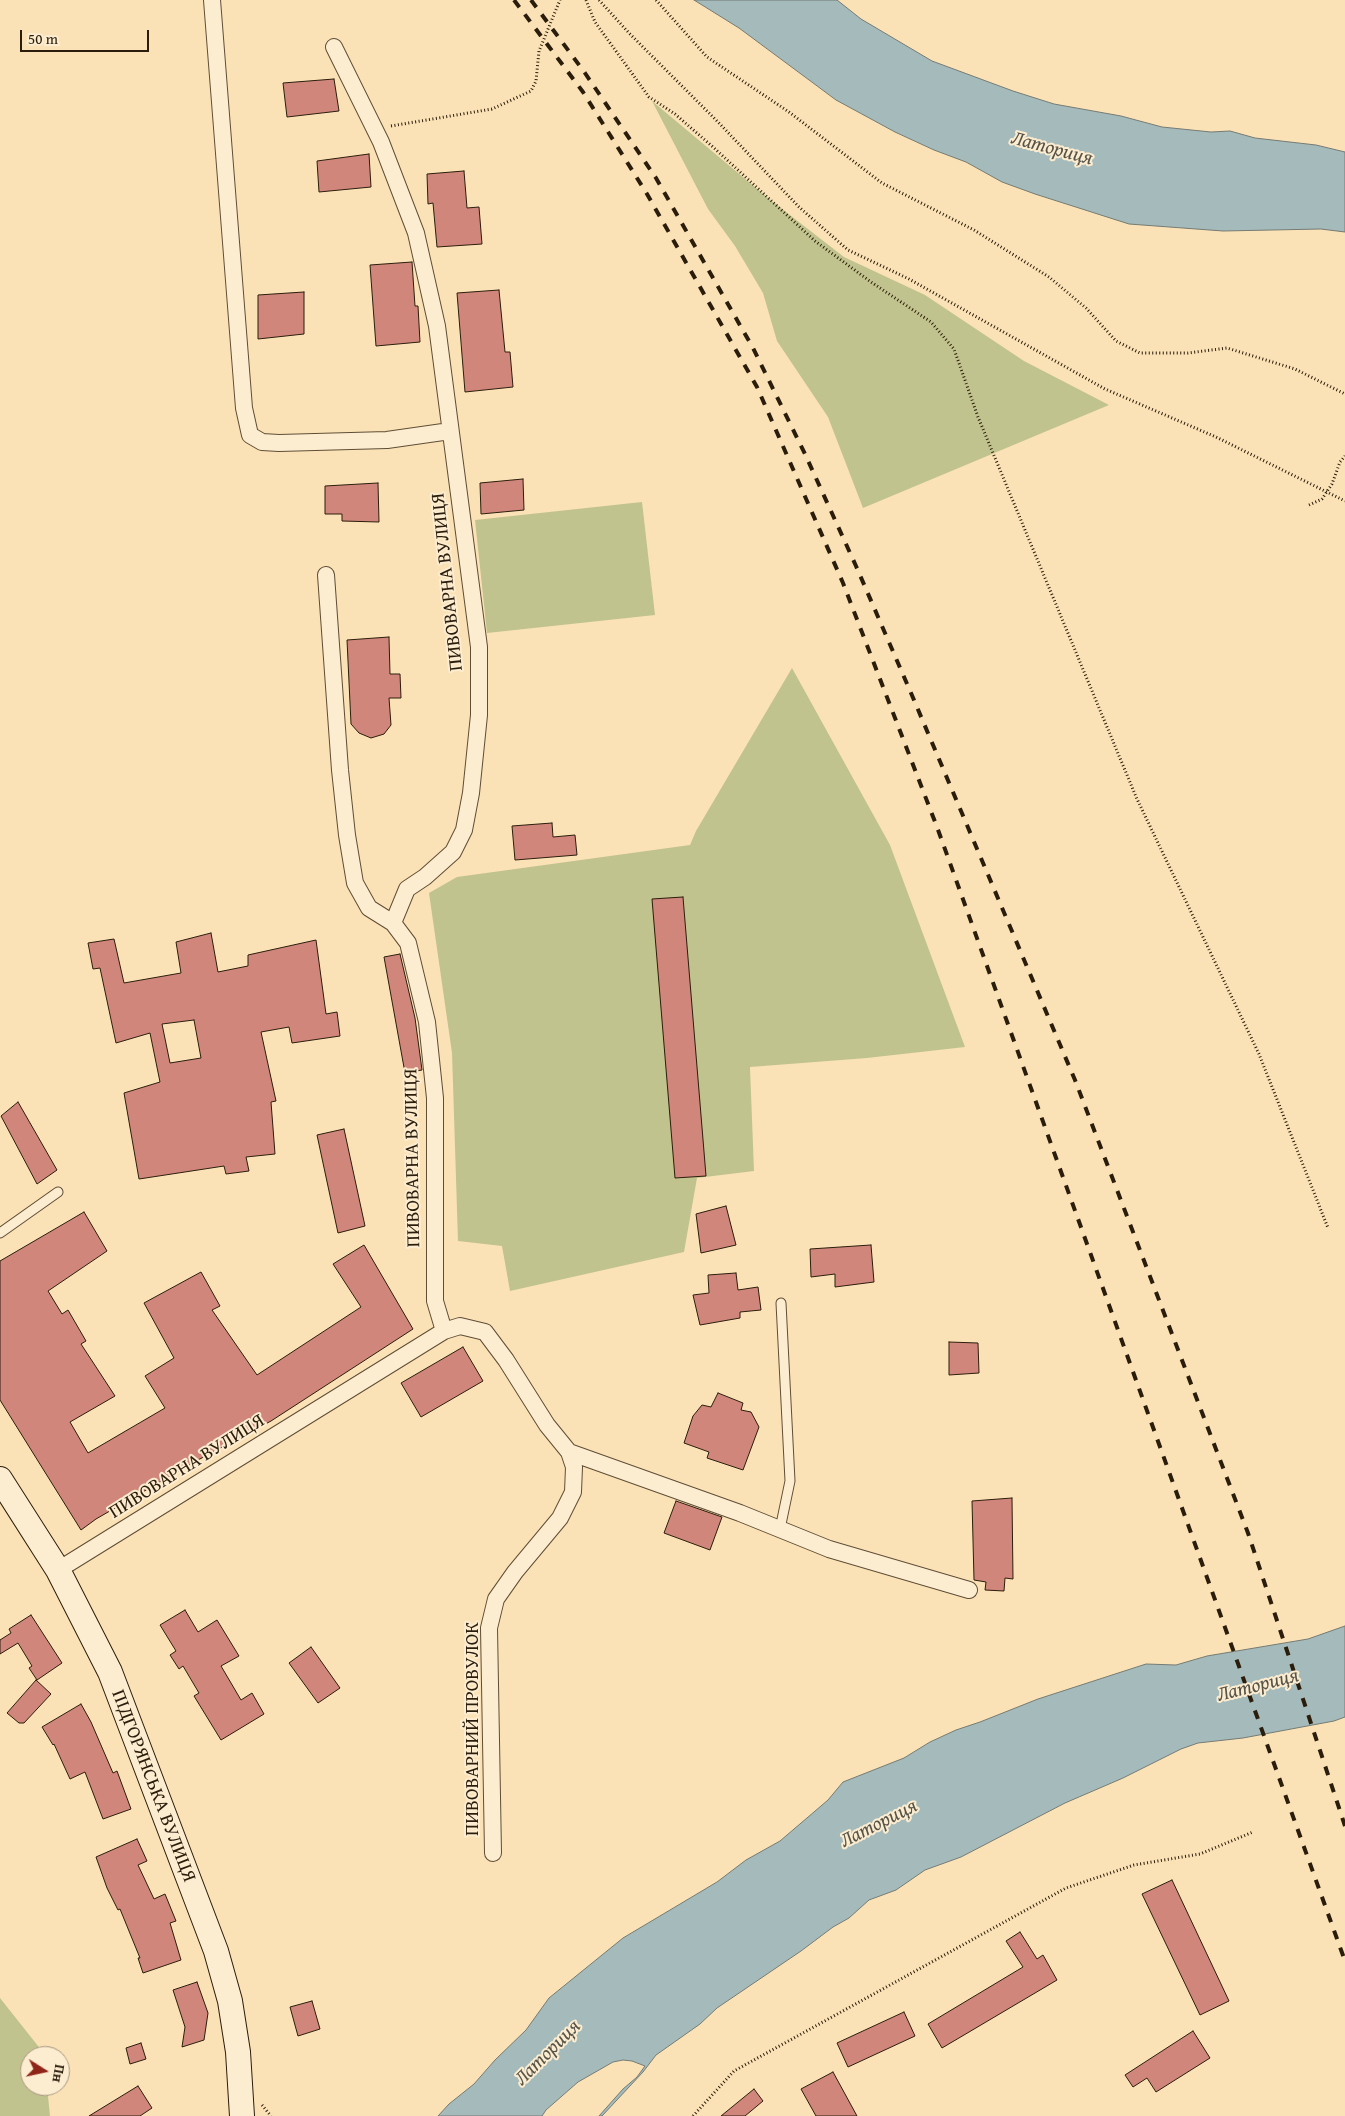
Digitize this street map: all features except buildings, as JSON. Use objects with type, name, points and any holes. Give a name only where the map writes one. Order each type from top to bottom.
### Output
[{"type":"main road","name":"ПІДГОРЯНСЬКА ВУЛИЦЯ","points":[[0,1479],[58,1570],[110,1672],[216,1951],[230,2001],[238,2052],[242,2116]]},
{"type":"street","points":[[212,0],[244,408],[250,434],[262,442],[279,444],[387,440],[450,430]]},
{"type":"street","name":"ПИВОВАРНА ВУЛИЦЯ","points":[[58,1570],[444,1331],[435,1301],[435,1098],[427,1022],[408,943],[393,923],[407,889],[425,877],[453,852],[464,830],[471,793],[479,715],[479,646],[436,326],[416,233],[375,130],[334,47]]},
{"type":"street","points":[[326,575],[340,770],[347,835],[355,883],[369,908],[393,923]]},
{"type":"street","name":"ПИВОВАРНИЙ ПРОВУЛОК","points":[[444,1331],[460,1326],[485,1332],[506,1360],[546,1425],[569,1452],[574,1467],[573,1492],[560,1518],[515,1572],[496,1599],[489,1628],[493,1853]]},
{"type":"street","name":"ПИВОВАРНИЙ ПРОВУЛОК","points":[[569,1452],[829,1548],[969,1590]]},
{"type":"lane","points":[[0,1234],[58,1192]]},
{"type":"lane","points":[[780,1529],[790,1481],[781,1303]]},
{"type":"path","points":[[375,130],[492,109],[531,91],[536,81],[539,51],[560,0]]},
{"type":"path","points":[[586,0],[595,22],[649,97],[674,114],[713,147],[815,241],[931,322],[954,349],[978,418],[1137,799],[1259,1054],[1328,1228]]},
{"type":"path","points":[[600,0],[629,33],[799,207],[848,250],[909,278],[1105,389],[1216,437],[1345,501]]},
{"type":"path","points":[[656,0],[707,57],[789,112],[882,183],[974,230],[1050,277],[1086,308],[1116,341],[1140,353],[1188,353],[1227,348],[1295,369],[1345,394]]},
{"type":"path","points":[[1309,505],[1322,499],[1332,484],[1340,462],[1345,456]]},
{"type":"path","points":[[693,2116],[734,2071],[1066,1888],[1134,1865],[1200,1854],[1253,1832]]},
{"type":"green space","points":[[652,101],[768,198],[844,257],[925,295],[1024,361],[1109,405],[863,508],[828,417],[777,341],[763,293],[735,246],[708,209]]},
{"type":"green space","points":[[642,502],[655,615],[487,633],[475,520]]},
{"type":"green space","points":[[792,668],[890,845],[965,1047],[867,1058],[750,1067],[754,1171],[697,1178],[684,1252],[510,1291],[502,1246],[458,1241],[452,1053],[429,893],[457,877],[690,845],[696,831]]},
{"type":"green space","points":[[0,1998],[38,2046],[20,2046],[20,2096],[48,2096],[50,2116],[0,2116]]},
{"type":"water","name":"Латориця","points":[[694,0],[837,0],[861,19],[932,61],[1054,104],[1121,116],[1162,127],[1211,132],[1230,131],[1255,138],[1316,145],[1345,152],[1345,232],[1321,229],[1223,231],[1129,224],[1035,194],[1002,182],[966,162],[895,132],[836,100],[739,28]]},
{"type":"water","name":"Латориця","points":[[1345,1626],[1345,1717],[1334,1721],[1243,1738],[1198,1743],[1181,1749],[1123,1778],[1065,1803],[961,1857],[925,1870],[896,1890],[869,1900],[849,1918],[833,1927],[717,2008],[700,2024],[656,2055],[643,2072],[602,2116],[599,2116],[623,2089],[637,2077],[645,2066],[632,2061],[613,2062],[578,2082],[546,2110],[542,2116],[438,2116],[449,2104],[474,2084],[495,2060],[526,2030],[549,1998],[623,1938],[717,1882],[746,1860],[780,1841],[828,1800],[843,1782],[904,1758],[930,1742],[956,1730],[1038,1699],[1146,1664],[1176,1665],[1207,1656],[1308,1639]]},
{"type":"railway","points":[[514,0],[583,92],[647,194],[757,387],[843,583],[937,827],[1345,1961]]},
{"type":"railway","points":[[531,0],[585,73],[656,178],[753,348],[805,454],[856,566],[1075,1080],[1248,1533],[1345,1826]]}]
